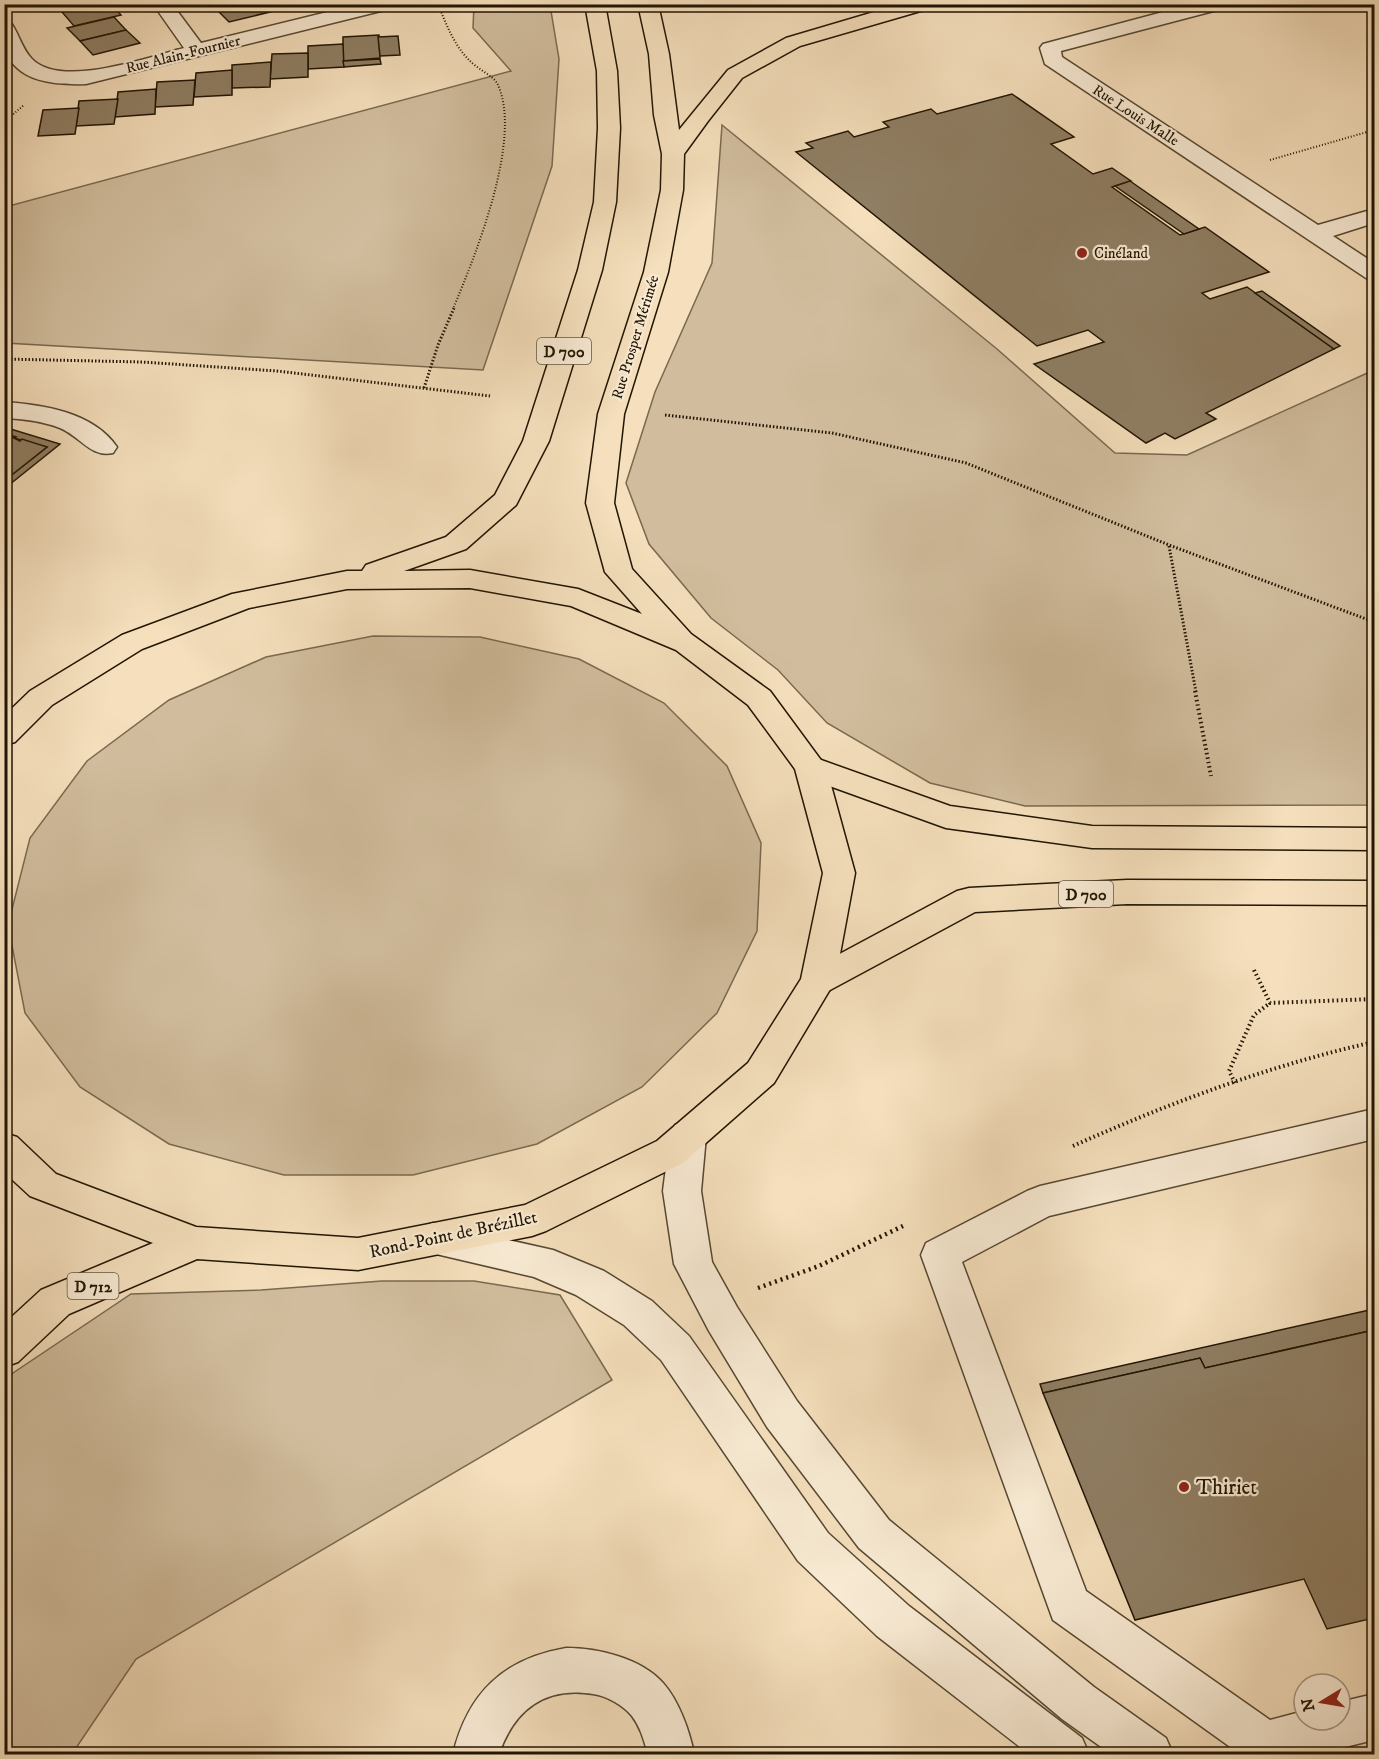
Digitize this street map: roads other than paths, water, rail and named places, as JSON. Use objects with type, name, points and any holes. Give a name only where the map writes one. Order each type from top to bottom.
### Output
[{"type":"main road","name":"D 700","points":[[347,580],[456,543],[506,500],[536,441],[590,270],[605,202],[609,128],[607,71],[595,4]]},
{"type":"main road","name":"Rue Prosper Mérimée","points":[[648,4],[659,54],[665,115],[673,154],[672,190],[656,272],[611,414],[600,503],[619,572],[686,643]]},
{"type":"main road","points":[[673,154],[700,116],[735,74],[794,42],[924,4]]},
{"type":"main road","name":"Rond-Point de Brézillet","points":[[4,735],[41,698],[132,642],[242,600],[347,580],[470,579],[578,598],[686,643],[759,698],[810,767],[839,873],[818,981],[760,1073],[670,1152],[532,1220],[358,1254],[195,1243],[43,1185],[4,1148]]},
{"type":"main road","points":[[810,767],[946,818],[1092,837],[1374,839]]},
{"type":"main road","name":"D 700","points":[[818,981],[969,900],[1127,892],[1374,893]]},
{"type":"main road","name":"D 712","points":[[4,1350],[56,1302],[195,1243]]},
{"type":"street","points":[[162,4],[196,50]]},
{"type":"street","name":"Rue Alain-Fournier","points":[[4,27],[14,50],[31,70],[55,80],[86,78],[386,4]]},
{"type":"street","name":"Rue Louis Malle","points":[[1218,4],[1050,48],[1052,60],[1317,233],[1374,273]]},
{"type":"street","points":[[1317,233],[1374,216]]},
{"type":"street","points":[[4,410],[73,422],[98,438],[104,447]]},
{"type":"street","points":[[4,714],[41,698]]},
{"type":"street","points":[[1374,1124],[1040,1202],[940,1255],[1069,1605],[1265,1744],[1374,1717]]},
{"type":"street","points":[[688,1136],[682,1191],[693,1264],[723,1319],[782,1414],[874,1534],[1078,1703],[1150,1755]]},
{"type":"street","points":[[433,1239],[538,1262],[590,1283],[638,1313],[675,1348],[813,1547],[893,1621],[1066,1755]]},
{"type":"street","points":[[476,1755],[485,1726],[503,1701],[528,1681],[557,1671],[588,1669],[619,1678],[646,1698],[664,1726],[671,1755]]},
{"type":"place","name":"Cinéland","points":[[1082,253]]},
{"type":"place","name":"Thiriet","points":[[1184,1487]]}]
